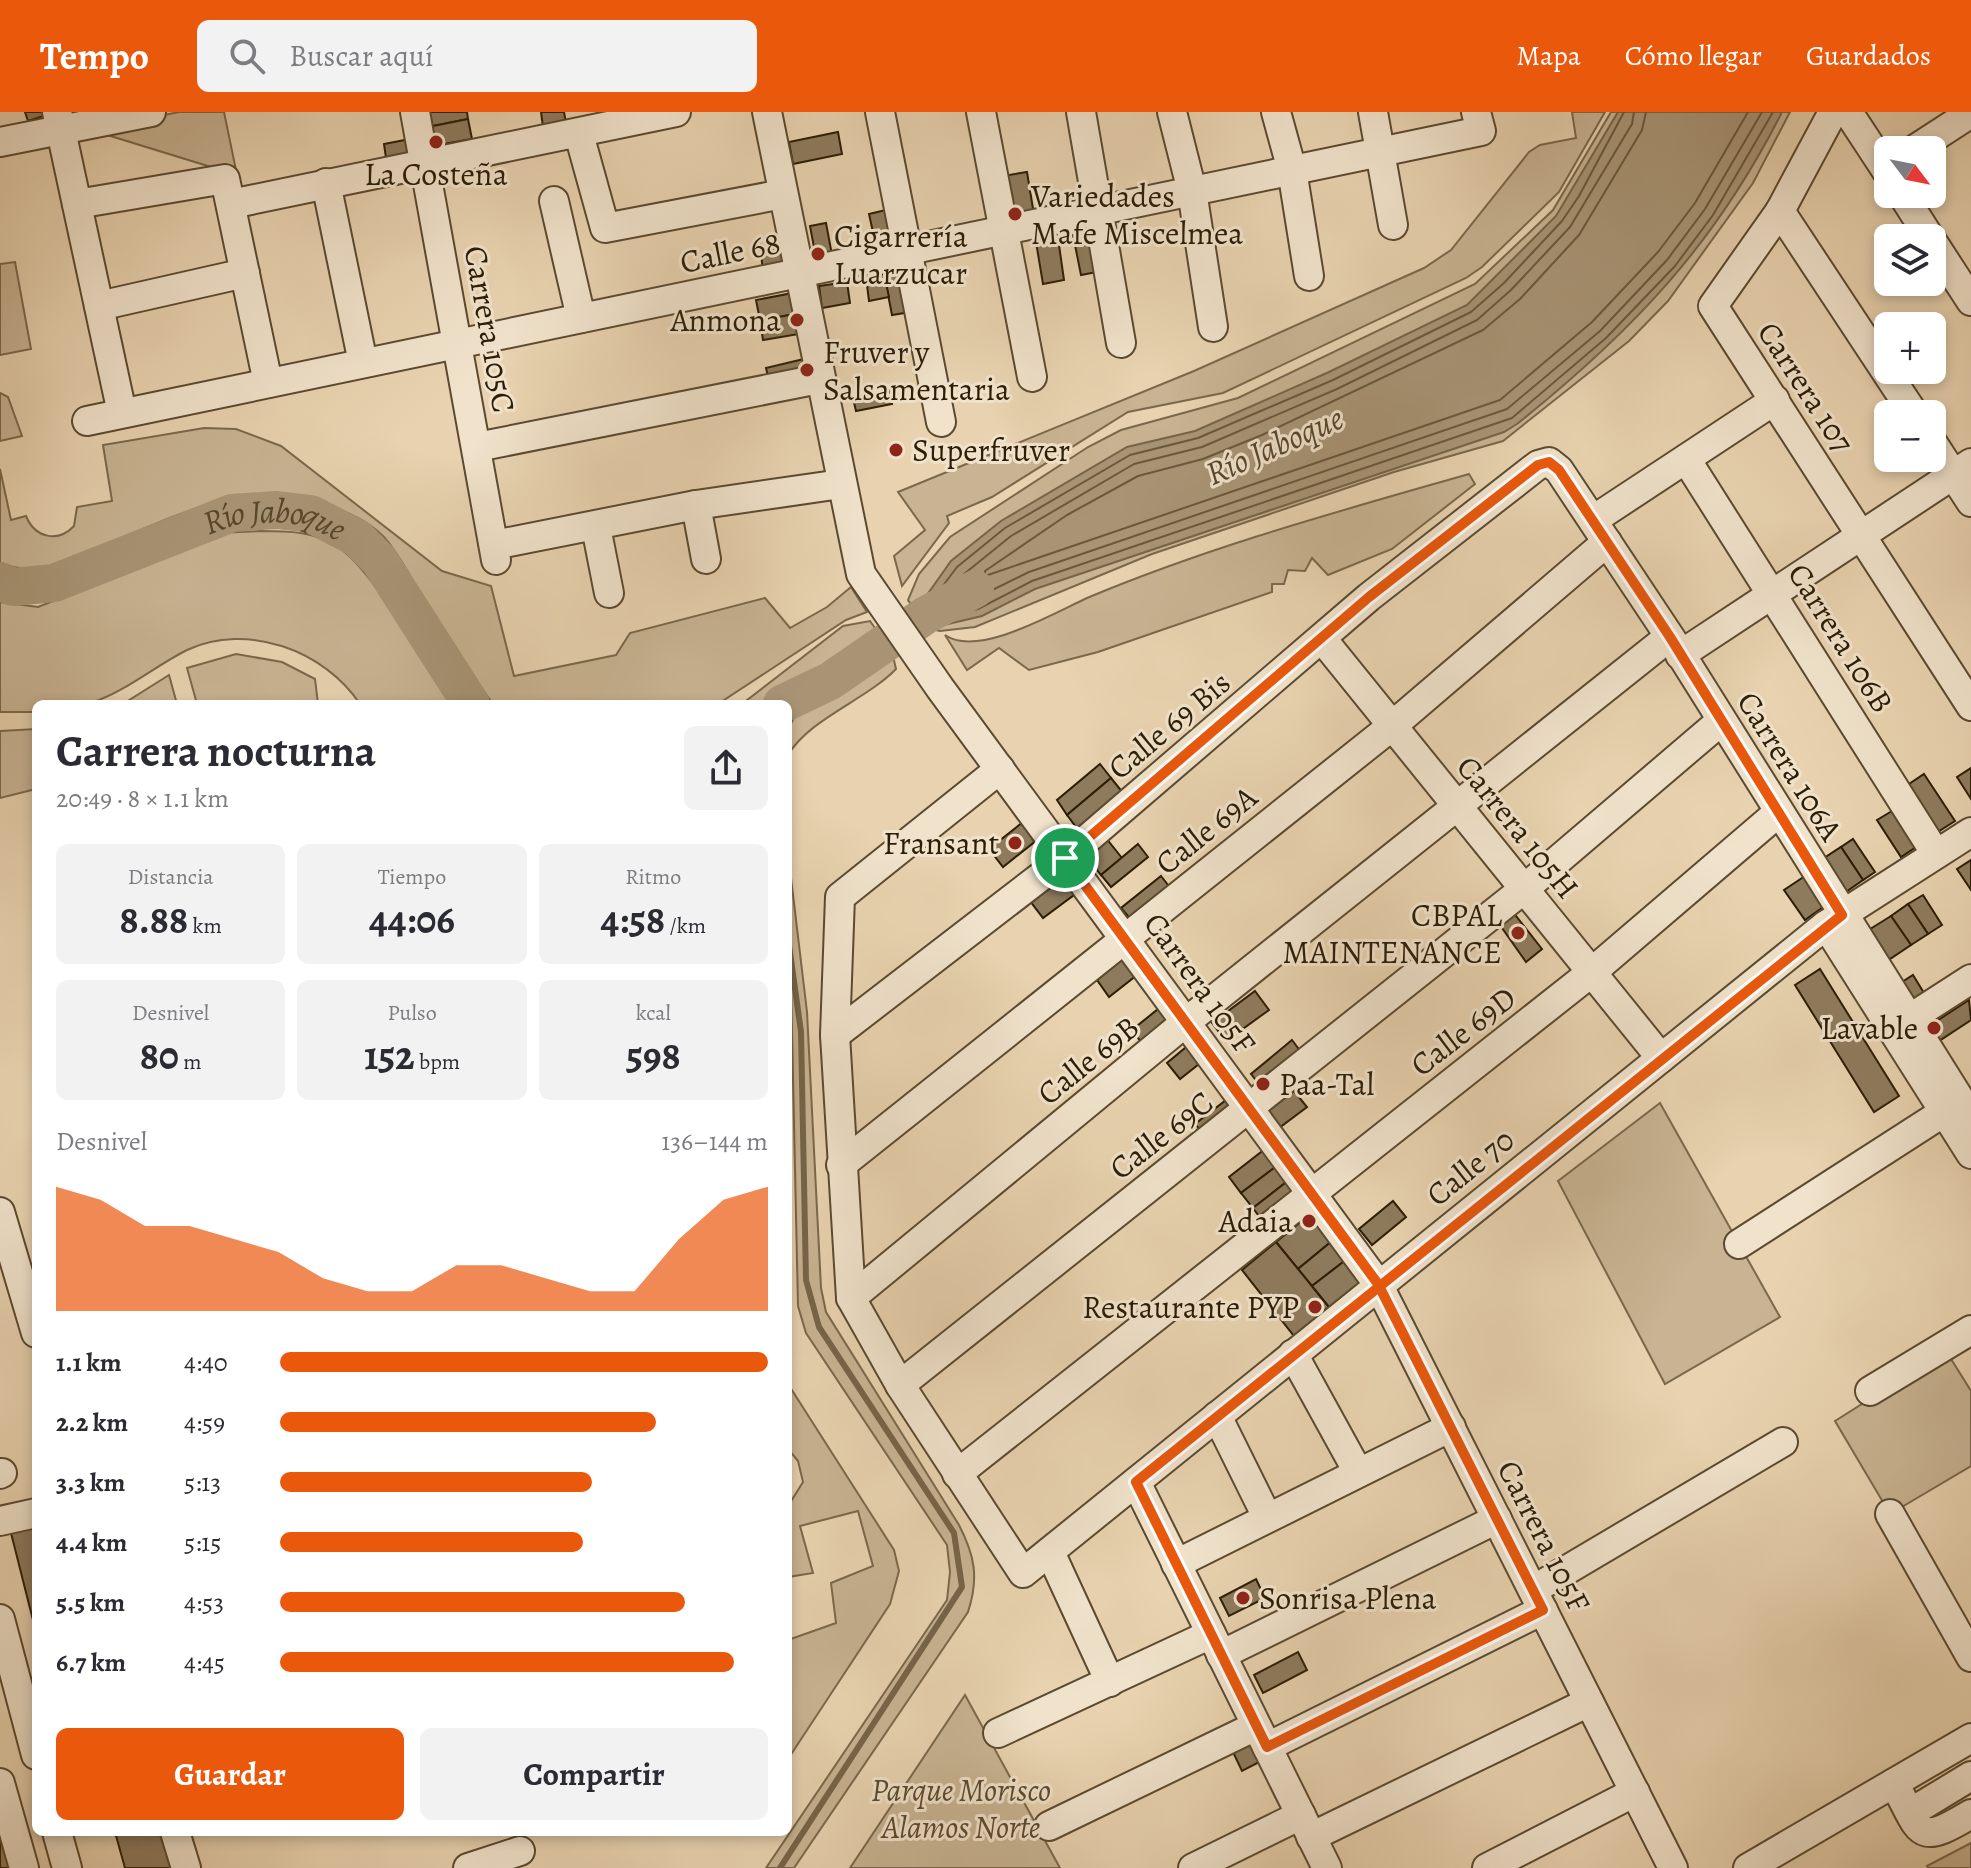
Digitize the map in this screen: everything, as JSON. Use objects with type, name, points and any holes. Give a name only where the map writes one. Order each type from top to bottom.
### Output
[{"type":"street","points":[[0,142],[59,121],[151,112]]},
{"type":"street","name":"Carrera 105C","points":[[415,112],[495,552],[596,527]]},
{"type":"street","points":[[77,204],[326,183],[676,112]]},
{"type":"street","name":"Carrera 105F","points":[[767,112],[856,562],[867,585],[1378,1284],[1673,1868]]},
{"type":"street","points":[[880,112],[941,422]]},
{"type":"street","points":[[981,112],[1032,377]]},
{"type":"street","points":[[1081,112],[1121,343]]},
{"type":"street","points":[[1172,112],[1192,191],[1213,327]]},
{"type":"street","points":[[1276,112],[1292,170],[1309,276]]},
{"type":"street","points":[[1373,112],[1393,225]]},
{"type":"street","points":[[1833,112],[1780,211],[1905,400]]},
{"type":"street","points":[[1848,112],[1874,150]]},
{"type":"street","points":[[1936,136],[1971,113]]},
{"type":"street","points":[[59,121],[122,413]]},
{"type":"street","name":"Calle 68","points":[[87,421],[1380,152],[1479,121]]},
{"type":"street","points":[[582,145],[605,228],[783,194]]},
{"type":"street","points":[[326,183],[363,363]]},
{"type":"street","points":[[228,191],[268,383]]},
{"type":"street","points":[[554,201],[581,318]]},
{"type":"street","name":"Carrera 107","points":[[1780,211],[1713,306],[1971,706]]},
{"type":"street","points":[[1946,262],[1971,301]]},
{"type":"street","points":[[99,306],[245,273]]},
{"type":"street","points":[[477,447],[819,379]]},
{"type":"street","name":"Calle 69A","points":[[841,1165],[1392,726],[1600,531],[1686,459],[1775,400]]},
{"type":"street","points":[[1946,454],[1962,468],[1971,502]]},
{"type":"street","name":"Carrera 106B","points":[[1686,459],[1936,854]]},
{"type":"street","name":"Carrera 106A","points":[[1543,462],[1559,470],[1675,646],[1779,812],[1834,920],[1958,1114]]},
{"type":"street","name":"Calle 69 Bis","points":[[835,1035],[1065,858],[1323,640],[1369,597],[1543,462]]},
{"type":"street","name":"Calle 69B","points":[[851,1298],[1186,1022],[1458,807],[1675,646],[1773,593],[1962,468]]},
{"type":"street","points":[[609,593],[596,527],[696,505],[841,484]]},
{"type":"street","points":[[696,505],[706,559]]},
{"type":"street","name":"Carrera 105H","points":[[1323,640],[1661,1058]]},
{"type":"street","name":"Calle 69C","points":[[900,1385],[1524,889],[1721,721]]},
{"type":"street","points":[[957,1474],[900,1385],[851,1298],[835,1035],[840,897],[1000,769]]},
{"type":"street","name":"Calle 69D","points":[[957,1474],[1592,972],[1779,812]]},
{"type":"street","name":"Calle 70","points":[[957,1474],[1023,1573],[1378,1284],[1834,920],[1971,832]]},
{"type":"street","name":"Carrera 106A","points":[[1834,920],[1909,1019],[1958,1114],[1971,1154]]},
{"type":"street","points":[[1909,1019],[1971,979]]},
{"type":"street","points":[[1739,1244],[1958,1114]]},
{"type":"street","points":[[0,1212],[32,1320]]},
{"type":"street","points":[[1870,1391],[1971,1330]]},
{"type":"street","points":[[1293,1354],[1358,1472]]},
{"type":"street","points":[[1217,1416],[1267,1517]]},
{"type":"street","points":[[1176,1564],[1451,1427]]},
{"type":"street","points":[[1049,1826],[1262,1736],[1538,1600],[1783,1442]]},
{"type":"street","points":[[1136,1482],[1327,1868]]},
{"type":"street","points":[[0,1521],[32,1514]]},
{"type":"street","points":[[1890,1514],[1971,1657]]},
{"type":"street","points":[[998,1733],[1110,1682],[1216,1644],[1497,1519]]},
{"type":"street","points":[[1050,1552],[1110,1682]]},
{"type":"street","points":[[0,1619],[32,1740]]},
{"type":"street","points":[[1193,1868],[1306,1826],[1589,1702]]},
{"type":"street","points":[[1748,1868],[1971,1738]]},
{"type":"street","points":[[1910,1813],[1971,1776]]},
{"type":"street","points":[[0,1783],[24,1868]]},
{"type":"street","points":[[1894,1783],[1910,1813],[1922,1830],[1930,1835],[1971,1814]]},
{"type":"street","points":[[1487,1868],[1635,1792]]},
{"type":"street","points":[[58,1836],[67,1868]]},
{"type":"street","points":[[176,1836],[186,1868]]},
{"type":"street","points":[[468,1868],[520,1850]]},
{"type":"green space","points":[[179,112],[224,112],[237,175],[91,130]]},
{"type":"green space","points":[[1572,112],[1605,112],[1559,192],[1482,267],[1466,278],[1223,393],[1128,412],[992,497],[947,516],[949,523],[902,586],[894,556],[925,530],[898,492],[1194,371],[1424,268],[1451,250],[1529,152],[1540,145],[1576,138]]},
{"type":"green space","points":[[1611,112],[1790,112],[1753,183],[1668,301],[1629,341],[1503,441],[1394,472],[1152,554],[975,627],[940,631],[928,628],[908,600],[919,574],[950,537],[1088,447],[1121,430],[1238,398],[1475,284],[1553,210]]},
{"type":"green space","points":[[15,262],[31,349],[0,355],[0,264]]},
{"type":"green space","points":[[0,393],[8,397],[22,436],[0,441]]},
{"type":"green space","points":[[204,428],[236,429],[281,446],[442,571],[491,586],[514,676],[616,655],[630,633],[765,598],[790,628],[827,607],[851,587],[867,612],[846,620],[724,700],[490,700],[446,639],[485,700],[468,700],[402,594],[377,563],[348,539],[314,523],[273,519],[225,529],[60,593],[31,599],[0,597],[0,579],[22,584],[56,580],[222,513],[258,506],[293,504],[327,511],[360,527],[389,556],[429,612],[395,551],[372,527],[339,509],[309,499],[280,495],[251,496],[194,509],[57,565],[28,569],[0,563],[0,469],[11,520],[26,516],[41,533],[61,535],[74,526],[77,507],[112,501],[103,445]]},
{"type":"green space","points":[[1469,474],[1475,484],[1392,549],[1328,575],[1312,558],[1305,571],[1288,570],[1284,584],[1272,584],[1272,592],[1098,652],[1029,670],[999,648],[967,670],[945,635],[959,641],[976,641],[1016,631],[1087,598],[1181,562],[1276,530]]},
{"type":"green space","points":[[290,532],[320,538],[338,547],[382,596],[448,700],[357,700],[345,685],[305,656],[282,646],[234,639],[210,642],[187,650],[98,700],[32,700],[32,712],[0,712],[0,602],[38,607],[174,554],[217,533]]},
{"type":"green space","points":[[870,621],[892,652],[896,669],[823,720],[792,749],[792,700],[747,700],[843,626]]},
{"type":"green space","points":[[236,654],[282,662],[315,679],[318,700],[196,700],[187,668]]},
{"type":"green space","points":[[169,675],[176,700],[129,700]]},
{"type":"green space","points":[[32,729],[32,790],[0,798],[0,731]]},
{"type":"green space","points":[[792,886],[807,1012],[821,1288],[826,1312],[959,1525],[972,1557],[974,1578],[968,1612],[794,1868],[766,1868],[788,1836],[792,1836],[792,1830],[947,1600],[950,1572],[947,1545],[806,1333],[798,1306]]},
{"type":"green space","points":[[1660,1103],[1780,1317],[1665,1384],[1558,1181]]},
{"type":"green space","points":[[1946,1351],[1971,1391],[1971,1466],[1890,1514],[1835,1421]]},
{"type":"green space","points":[[792,1390],[894,1550],[899,1571],[890,1604],[792,1753],[792,1639],[836,1623],[831,1583],[873,1566],[858,1511],[800,1526],[813,1573],[792,1576],[792,1500],[803,1482],[798,1461],[792,1454]]},
{"type":"green space","name":"Parque Morisco Alamos Norte","points":[[965,1695],[1060,1868],[850,1868]]},
{"type":"green space","points":[[1971,1843],[1971,1868],[1928,1868],[1927,1866]]},
{"type":"water","points":[[1618,112],[1782,112],[1728,204],[1668,283],[1598,355],[1517,424],[1504,432],[1035,589],[982,616],[944,625],[932,616],[927,595],[951,561],[1001,521],[1127,447],[1195,431],[1329,372],[1467,305],[1556,216]]},
{"type":"building","points":[[25,112],[50,112],[50,114],[28,121]]},
{"type":"building","points":[[425,112],[467,112],[468,119],[428,127]]},
{"type":"building","points":[[541,112],[564,112],[566,123],[543,127]]},
{"type":"building","points":[[468,119],[472,139],[432,146],[428,127]]},
{"type":"building","points":[[838,132],[842,154],[793,164],[789,142]]},
{"type":"building","points":[[410,139],[413,153],[386,158],[384,144]]},
{"type":"building","points":[[1027,172],[1034,215],[1011,219],[1003,176]]},
{"type":"building","points":[[890,209],[897,241],[876,246],[869,214]]},
{"type":"building","points":[[826,223],[832,255],[816,258],[810,226]]},
{"type":"building","points":[[1095,231],[1102,271],[1081,275],[1073,235]]},
{"type":"building","points":[[1058,238],[1064,280],[1043,284],[1036,242]]},
{"type":"building","points":[[760,244],[782,251],[784,269],[763,272]]},
{"type":"building","points":[[910,270],[917,311],[892,315],[884,274]]},
{"type":"building","points":[[884,274],[889,297],[869,301],[866,277]]},
{"type":"building","points":[[847,282],[850,303],[822,308],[819,286]]},
{"type":"building","points":[[798,292],[802,313],[760,320],[756,300]]},
{"type":"building","points":[[802,313],[805,333],[763,340],[760,320]]},
{"type":"building","points":[[808,358],[811,372],[769,381],[766,368]]},
{"type":"building","points":[[890,390],[892,404],[856,411],[853,398]]},
{"type":"building","points":[[1100,764],[1111,778],[1067,815],[1057,800]]},
{"type":"building","points":[[1971,768],[1971,799],[1957,777]]},
{"type":"building","points":[[1924,774],[1955,821],[1936,833],[1906,786]]},
{"type":"building","points":[[1111,778],[1124,794],[1079,831],[1067,815]]},
{"type":"building","points":[[1892,811],[1916,847],[1901,857],[1877,820]]},
{"type":"building","name":"Fransant","points":[[1028,818],[1042,836],[1003,867],[989,849]]},
{"type":"building","points":[[1106,838],[1122,858],[1101,875],[1085,855]]},
{"type":"building","points":[[1853,839],[1875,872],[1863,880],[1841,847]]},
{"type":"building","points":[[1138,844],[1148,857],[1111,887],[1101,875]]},
{"type":"building","points":[[1841,847],[1863,880],[1843,894],[1821,860]]},
{"type":"building","points":[[1971,860],[1971,890],[1957,869]]},
{"type":"building","points":[[1065,875],[1078,892],[1043,918],[1030,901]]},
{"type":"building","points":[[1161,876],[1172,890],[1133,922],[1121,908]]},
{"type":"building","points":[[1805,876],[1826,905],[1805,920],[1784,890]]},
{"type":"building","points":[[1923,895],[1942,925],[1928,934],[1908,904]]},
{"type":"building","points":[[1908,904],[1928,934],[1911,945],[1891,916]]},
{"type":"building","name":"CBPAL MAINTENANCE","points":[[1509,907],[1542,949],[1526,962],[1495,918]]},
{"type":"building","points":[[1891,916],[1911,945],[1887,961],[1867,931]]},
{"type":"building","points":[[1124,958],[1137,975],[1109,997],[1097,980]]},
{"type":"building","points":[[1820,969],[1899,1096],[1874,1112],[1795,985]]},
{"type":"building","points":[[1913,975],[1924,993],[1910,1002],[1899,984]]},
{"type":"building","points":[[1255,991],[1269,1010],[1226,1041],[1212,1023]]},
{"type":"building","points":[[1969,1000],[1971,1020],[1939,1041],[1929,1026]]},
{"type":"building","points":[[1163,1005],[1176,1020],[1144,1046],[1132,1030]]},
{"type":"building","points":[[1292,1040],[1304,1056],[1263,1089],[1251,1074]]},
{"type":"building","points":[[1191,1043],[1204,1060],[1180,1079],[1167,1063]]},
{"type":"building","points":[[1294,1091],[1307,1107],[1279,1128],[1267,1112]]},
{"type":"building","points":[[1230,1097],[1239,1109],[1205,1136],[1195,1124]]},
{"type":"building","points":[[1265,1149],[1278,1165],[1241,1193],[1229,1177]]},
{"type":"building","points":[[1278,1165],[1289,1180],[1253,1208],[1241,1193]]},
{"type":"building","points":[[1289,1180],[1303,1198],[1266,1226],[1253,1208]]},
{"type":"building","points":[[1393,1201],[1406,1217],[1372,1245],[1359,1229]]},
{"type":"building","points":[[1308,1216],[1332,1241],[1298,1269],[1276,1242]]},
{"type":"building","points":[[1332,1241],[1347,1259],[1312,1286],[1298,1269]]},
{"type":"building","points":[[1276,1242],[1329,1307],[1294,1336],[1242,1270]]},
{"type":"building","points":[[1347,1259],[1361,1282],[1329,1307],[1312,1286]]},
{"type":"building","points":[[32,1527],[32,1616],[11,1533]]},
{"type":"building","name":"Sonrisa Plena","points":[[1256,1579],[1265,1598],[1229,1616],[1220,1598]]},
{"type":"building","points":[[1298,1652],[1307,1670],[1263,1693],[1254,1675]]},
{"type":"building","points":[[1257,1738],[1267,1758],[1242,1771],[1232,1750]]},
{"type":"building","points":[[0,1821],[15,1868],[0,1868]]},
{"type":"building","points":[[116,1836],[162,1836],[171,1868],[125,1868]]},
{"type":"waterway","name":"Río Jaboque","points":[[0,581],[13,587],[54,583],[232,513],[277,510],[311,514],[357,538],[379,560],[468,700]]},
{"type":"waterway","name":"Río Jaboque","points":[[790,700],[830,681],[926,615],[975,589]]},
{"type":"waterway","points":[[792,717],[802,697]]},
{"type":"waterway","points":[[780,1868],[962,1587],[954,1533],[819,1327],[806,1280],[801,1032],[792,967]]},
{"type":"place","name":"La Costeña","points":[[436,142]]},
{"type":"place","name":"Variedades Mafe Miscelmea","points":[[1015,214]]},
{"type":"place","name":"Cigarrería Luarzucar","points":[[818,254]]},
{"type":"place","name":"Anmona","points":[[797,320]]},
{"type":"place","name":"Fruver y Salsamentaria","points":[[807,370]]},
{"type":"place","name":"Superfruver","points":[[896,450]]},
{"type":"place","name":"Fransant","points":[[1015,843]]},
{"type":"place","name":"CBPAL MAINTENANCE","points":[[1518,933]]},
{"type":"place","name":"Lavable","points":[[1934,1028]]},
{"type":"place","name":"Paa-Tal","points":[[1263,1084]]},
{"type":"place","name":"Adaia","points":[[1309,1221]]},
{"type":"place","name":"Restaurante PYP","points":[[1315,1307]]},
{"type":"place","name":"Sonrisa Plena","points":[[1243,1598]]},
{"type":"route","points":[[1065,858],[1323,640],[1369,597],[1538,465],[1549,462],[1559,470],[1670,637],[1842,915],[1475,1206],[1378,1284],[1136,1482],[1267,1747],[1543,1610],[1378,1284],[1065,858]]}]
